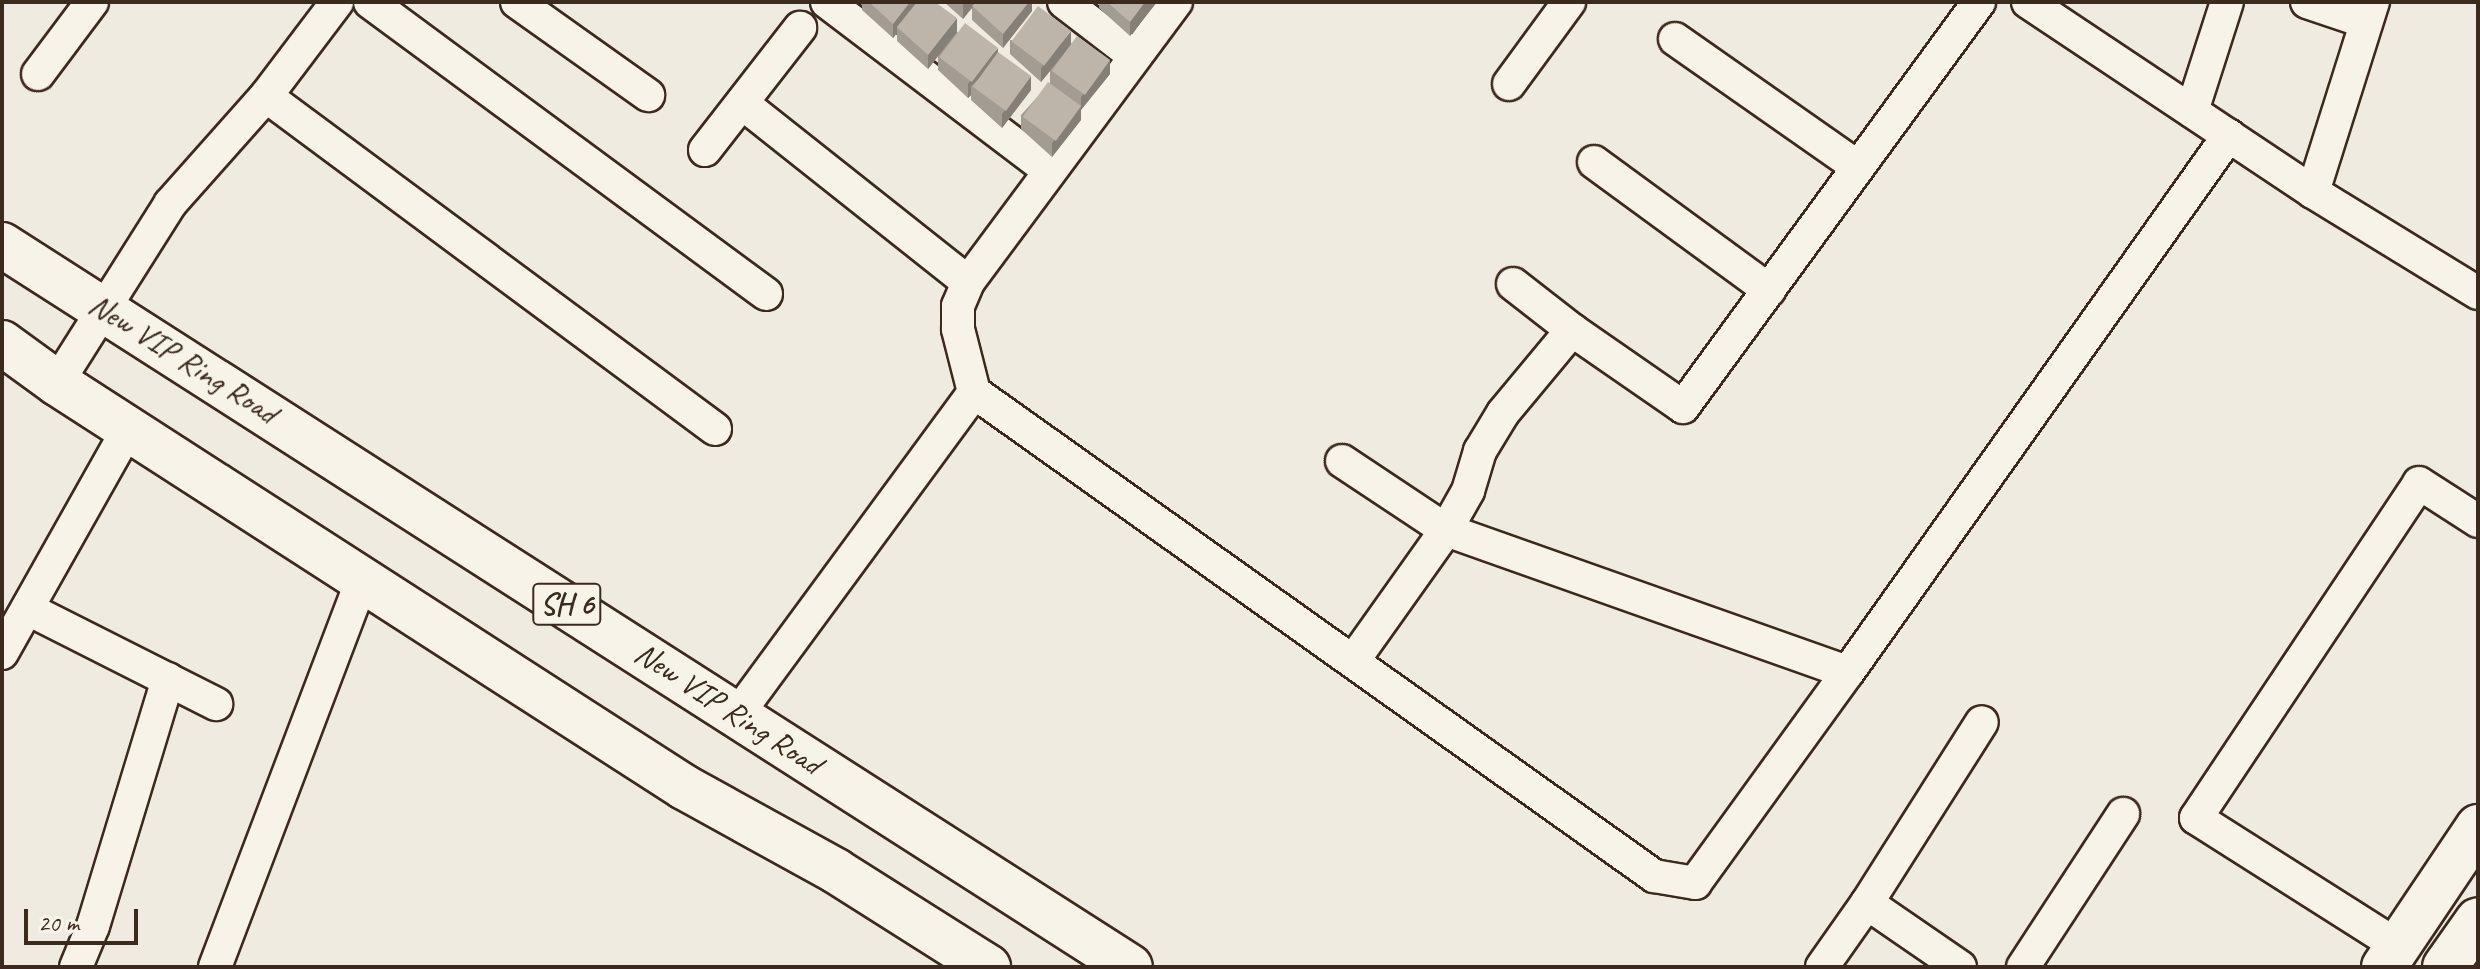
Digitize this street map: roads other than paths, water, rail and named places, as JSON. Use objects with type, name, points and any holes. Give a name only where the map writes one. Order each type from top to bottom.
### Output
[{"type":"main road","name":"New VIP Ring Road","points":[[2,245],[1130,967]]},
{"type":"main road","name":"SH 6","points":[[2,343],[57,383],[363,577],[684,787],[836,871],[988,967]]},
{"type":"main road","points":[[2391,957],[2478,827]]},
{"type":"main road","points":[[2445,967],[2478,920]]},
{"type":"street","points":[[38,74],[92,2]]},
{"type":"street","points":[[57,383],[170,204],[266,96],[337,2]]},
{"type":"street","points":[[370,2],[766,294]]},
{"type":"street","points":[[517,2],[648,95]]},
{"type":"street","points":[[827,2],[1048,170]]},
{"type":"street","points":[[1064,2],[1134,56]]},
{"type":"street","points":[[1176,2],[1048,170],[968,282],[958,306],[958,329],[974,392],[1654,876],[1695,883],[2229,135]]},
{"type":"street","points":[[1509,84],[1569,2]]},
{"type":"street","points":[[1513,284],[1572,330],[1683,407],[1979,2]]},
{"type":"street","points":[[2028,2],[2313,192],[2478,293]]},
{"type":"street","points":[[2192,111],[2227,2]]},
{"type":"street","points":[[2307,2],[2370,12],[2313,192]]},
{"type":"street","points":[[705,150],[800,28]]},
{"type":"street","points":[[1675,39],[1858,167]]},
{"type":"street","points":[[266,96],[715,429]]},
{"type":"street","points":[[742,103],[968,282]]},
{"type":"street","points":[[1594,162],[1769,290]]},
{"type":"street","points":[[1353,661],[1446,530],[1468,491],[1480,451],[1503,413],[1572,330]]},
{"type":"street","points":[[737,715],[974,392]]},
{"type":"street","points":[[2,653],[129,428]]},
{"type":"street","points":[[1342,461],[1446,530],[1848,672]]},
{"type":"street","points":[[2391,957],[2196,818],[2419,483],[2478,521]]},
{"type":"street","points":[[215,967],[363,577]]},
{"type":"street","points":[[28,609],[216,704]]},
{"type":"street","points":[[76,967],[93,926],[168,679]]},
{"type":"street","points":[[1822,967],[1867,903],[1982,722]]},
{"type":"street","points":[[2023,967],[2123,814]]},
{"type":"street","points":[[1867,903],[1960,967]]}]
